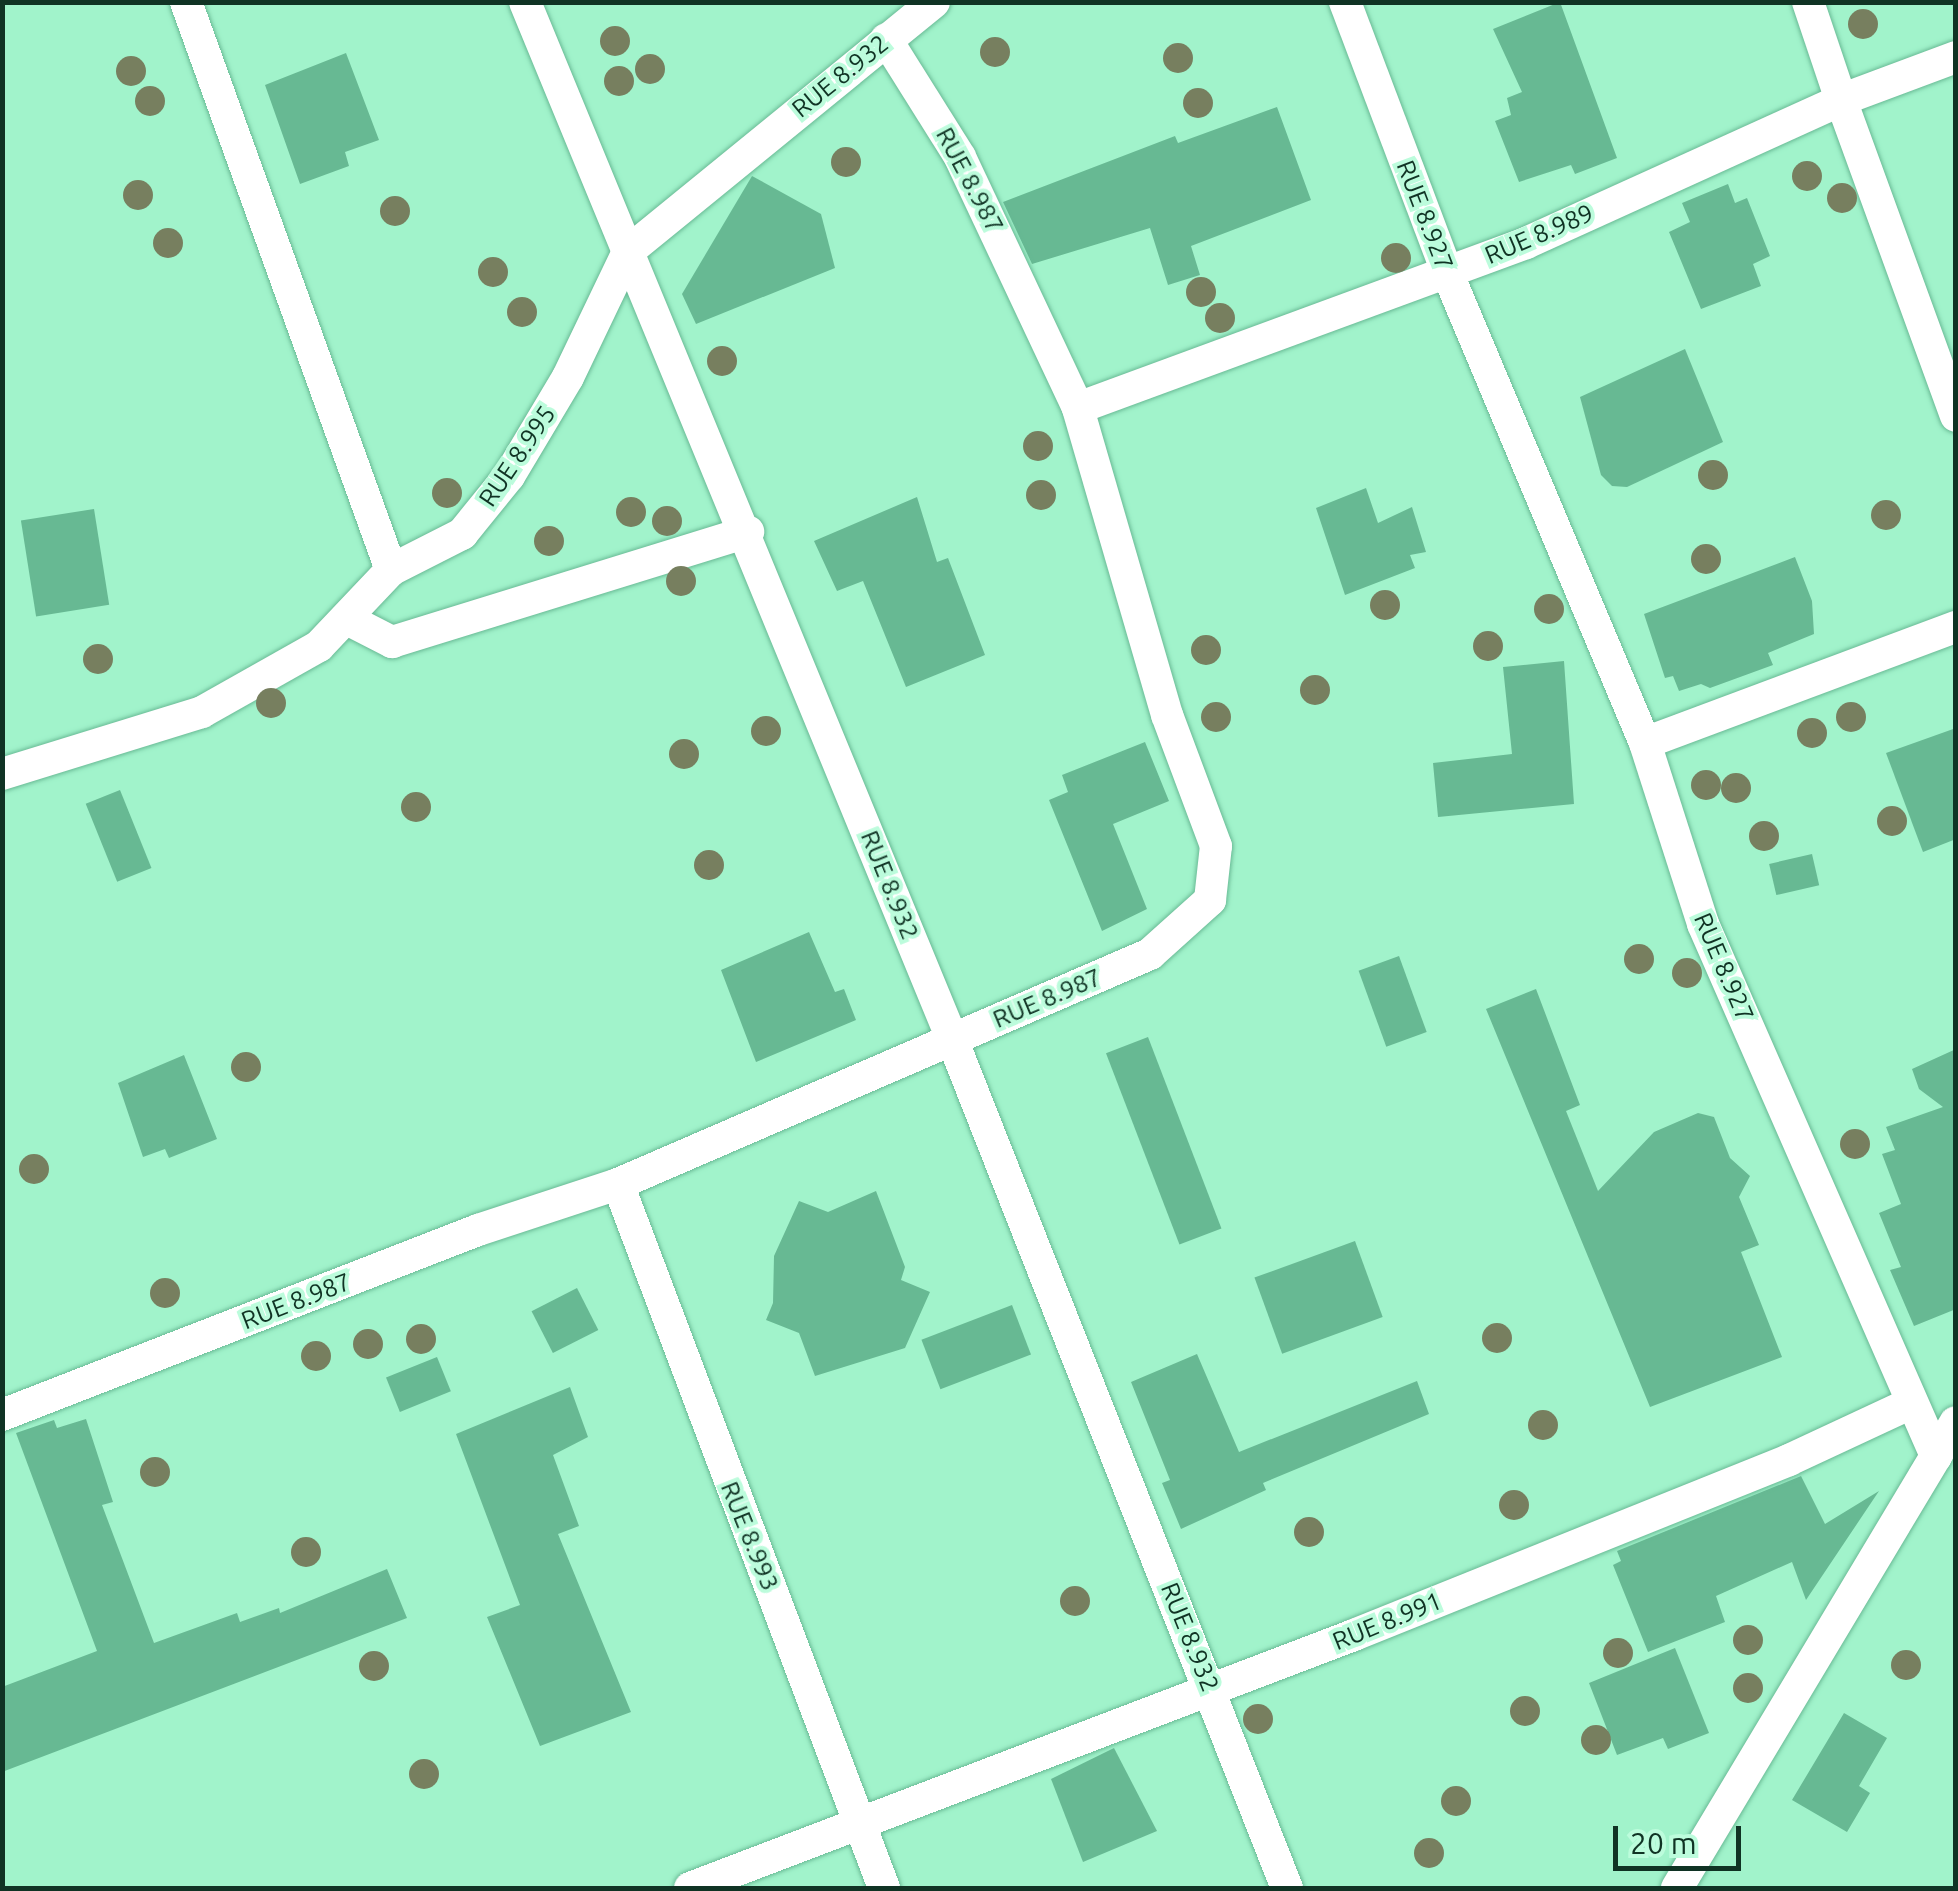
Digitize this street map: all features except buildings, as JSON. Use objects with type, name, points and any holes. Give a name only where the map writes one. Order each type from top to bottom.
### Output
[{"type":"street","points":[[186,2],[391,570]]},
{"type":"street","points":[[525,2],[628,252]]},
{"type":"street","name":"RUE 8.932","points":[[934,2],[628,252],[748,532],[1288,1888]]},
{"type":"street","name":"RUE 8.927","points":[[1345,2],[1448,272],[1646,743],[1703,924],[1909,1404],[1936,1456]]},
{"type":"street","points":[[1808,2],[1956,416]]},
{"type":"street","name":"RUE 8.987","points":[[2,1415],[478,1230],[618,1184],[1150,954],[1210,900],[1216,874],[1216,846],[1166,714],[1078,408],[960,157],[886,39]]},
{"type":"street","name":"RUE 8.989","points":[[1078,408],[1526,244],[1841,100],[1956,57]]},
{"type":"street","name":"RUE 8.995","points":[[2,774],[202,712],[318,646],[391,570],[462,534],[510,476],[568,377],[628,252]]},
{"type":"street","points":[[346,619],[392,642],[748,532]]},
{"type":"street","points":[[1646,743],[1956,627]]},
{"type":"street","name":"RUE 8.993","points":[[618,1184],[884,1888]]},
{"type":"street","name":"RUE 8.991","points":[[690,1888],[861,1828],[1789,1460],[1909,1404]]},
{"type":"street","points":[[1677,1888],[1956,1422]]}]
